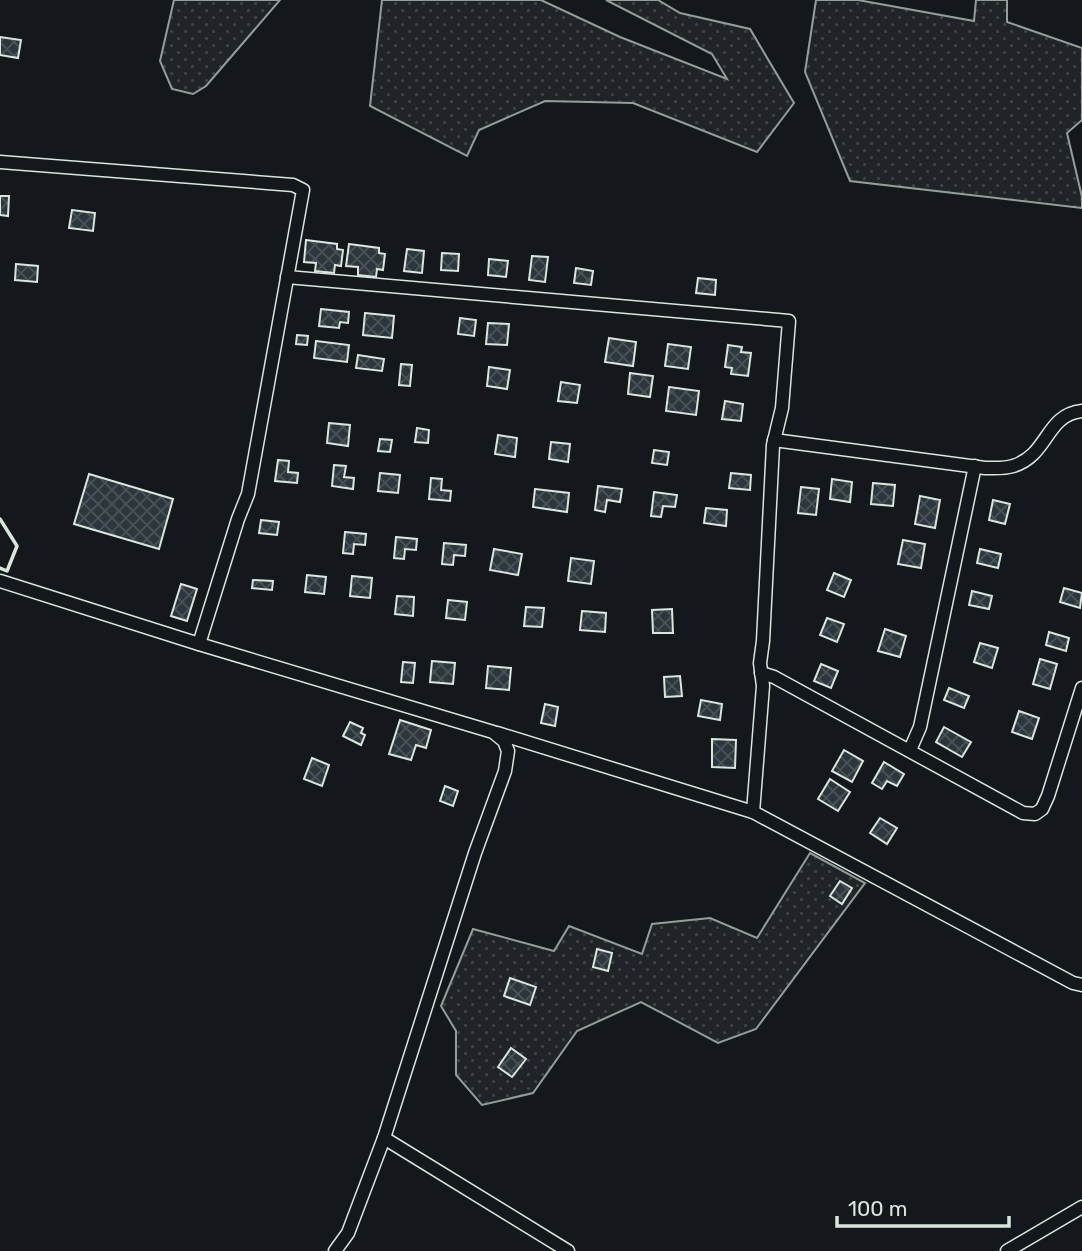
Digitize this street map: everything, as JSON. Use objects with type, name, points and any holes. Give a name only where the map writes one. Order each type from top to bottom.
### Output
[{"type":"street","points":[[0,162],[293,185],[303,190],[248,494],[199,644]]},
{"type":"street","points":[[287,277],[789,321],[782,408],[774,440],[760,663],[763,686],[753,812]]},
{"type":"street","points":[[774,440],[975,467],[1013,466],[1038,451],[1060,418],[1071,412],[1082,411]]},
{"type":"street","points":[[910,750],[920,727],[975,467]]},
{"type":"street","points":[[0,581],[753,812],[1062,977],[1082,985]]},
{"type":"street","points":[[761,673],[774,677],[1023,813],[1035,814],[1042,809],[1048,796],[1082,688]]},
{"type":"street","points":[[335,1251],[348,1233],[384,1139],[475,853],[505,771],[508,751],[504,741],[493,732]]},
{"type":"street","points":[[384,1139],[568,1251]]},
{"type":"street","points":[[1007,1251],[1082,1207]]},
{"type":"shaded area","points":[[174,0],[280,0],[206,86],[193,94],[172,89],[160,61]]},
{"type":"shaded area","points":[[382,0],[541,0],[620,37],[727,79],[712,54],[606,0],[658,0],[680,13],[750,29],[794,103],[757,152],[633,103],[545,101],[479,130],[467,156],[370,106]]},
{"type":"shaded area","points":[[816,0],[858,0],[974,21],[976,0],[1007,0],[1007,22],[1082,48],[1082,120],[1067,133],[1082,197],[1082,208],[850,181],[805,72]]},
{"type":"shaded area","points":[[810,853],[865,883],[756,1029],[718,1043],[641,1002],[577,1031],[533,1093],[482,1105],[456,1075],[456,1031],[441,1006],[473,929],[554,951],[569,926],[642,954],[652,924],[710,918],[757,938]]},
{"type":"building","points":[[0,37],[21,40],[18,58],[0,55]]},
{"type":"building","points":[[0,196],[9,196],[8,216],[0,215]]},
{"type":"building","points":[[72,210],[95,213],[93,231],[69,228]]},
{"type":"building","points":[[306,240],[337,244],[337,249],[343,250],[341,266],[335,265],[334,273],[315,271],[316,263],[304,262]]},
{"type":"building","points":[[349,244],[379,248],[379,253],[385,254],[383,270],[377,269],[376,277],[358,275],[358,267],[346,266]]},
{"type":"building","points":[[407,249],[424,251],[422,273],[404,271]]},
{"type":"building","points":[[442,253],[459,254],[458,271],[441,270]]},
{"type":"building","points":[[532,256],[548,257],[545,282],[529,280]]},
{"type":"building","points":[[489,259],[508,261],[506,277],[488,275]]},
{"type":"building","points":[[16,264],[38,266],[37,282],[15,280]]},
{"type":"building","points":[[576,268],[593,271],[591,285],[574,283]]},
{"type":"building","points":[[698,278],[716,280],[715,295],[696,293]]},
{"type":"building","points":[[321,309],[349,312],[348,323],[340,322],[339,328],[319,326]]},
{"type":"building","points":[[365,313],[394,316],[392,338],[363,335]]},
{"type":"building","points":[[460,318],[476,320],[474,336],[458,334]]},
{"type":"building","points":[[488,323],[509,324],[507,345],[486,344]]},
{"type":"building","points":[[297,335],[308,336],[307,345],[296,344]]},
{"type":"building","points":[[609,338],[636,342],[633,366],[605,362]]},
{"type":"building","points":[[316,341],[349,345],[347,362],[314,358]]},
{"type":"building","points":[[668,344],[691,347],[688,369],[665,366]]},
{"type":"building","points":[[728,345],[742,347],[741,352],[751,353],[748,376],[731,374],[732,368],[725,367]]},
{"type":"building","points":[[358,355],[384,359],[382,371],[356,368]]},
{"type":"building","points":[[401,364],[412,365],[410,386],[399,385]]},
{"type":"building","points":[[489,367],[510,370],[507,389],[487,386]]},
{"type":"building","points":[[630,373],[653,376],[650,397],[628,394]]},
{"type":"building","points":[[561,382],[580,385],[577,403],[558,401]]},
{"type":"building","points":[[669,387],[699,391],[696,415],[666,411]]},
{"type":"building","points":[[725,401],[743,404],[741,421],[722,419]]},
{"type":"building","points":[[329,423],[350,425],[348,446],[327,443]]},
{"type":"building","points":[[417,428],[429,430],[428,443],[415,442]]},
{"type":"building","points":[[498,435],[517,438],[515,457],[495,454]]},
{"type":"building","points":[[380,439],[392,440],[390,452],[378,451]]},
{"type":"building","points":[[551,442],[570,444],[568,462],[549,459]]},
{"type":"building","points":[[654,450],[669,452],[667,465],[652,463]]},
{"type":"building","points":[[278,460],[289,461],[288,472],[298,473],[297,483],[275,481]]},
{"type":"building","points":[[334,465],[346,466],[344,477],[354,478],[353,489],[332,486]]},
{"type":"building","points":[[380,473],[400,475],[398,493],[378,491]]},
{"type":"building","points":[[731,473],[751,475],[750,490],[729,488]]},
{"type":"building","points":[[89,474],[173,499],[159,549],[74,524]]},
{"type":"building","points":[[431,478],[442,479],[441,490],[451,491],[450,501],[429,499]]},
{"type":"building","points":[[832,479],[852,482],[850,502],[830,499]]},
{"type":"building","points":[[873,483],[895,485],[893,506],[871,504]]},
{"type":"building","points":[[598,486],[622,489],[620,502],[607,500],[605,512],[595,510]]},
{"type":"building","points":[[801,487],[819,489],[816,515],[798,513]]},
{"type":"building","points":[[535,489],[569,493],[567,512],[533,507]]},
{"type":"building","points":[[654,492],[677,495],[675,507],[663,506],[661,517],[651,516]]},
{"type":"building","points":[[920,496],[940,500],[935,528],[915,524]]},
{"type":"building","points":[[993,500],[1010,504],[1005,524],[989,520]]},
{"type":"building","points":[[706,508],[727,510],[726,526],[704,523]]},
{"type":"building","points":[[261,520],[279,522],[277,535],[259,533]]},
{"type":"building","points":[[345,532],[366,534],[365,545],[354,544],[353,554],[343,553]]},
{"type":"building","points":[[396,537],[417,539],[416,550],[405,549],[404,559],[394,558]]},
{"type":"building","points":[[903,540],[925,544],[921,568],[898,564]]},
{"type":"building","points":[[444,543],[466,545],[465,556],[454,555],[453,565],[442,564]]},
{"type":"building","points":[[494,549],[522,554],[518,575],[490,570]]},
{"type":"building","points":[[980,549],[1001,554],[998,568],[977,563]]},
{"type":"building","points":[[571,558],[594,561],[591,584],[568,581]]},
{"type":"building","points":[[834,573],[851,580],[844,597],[827,590]]},
{"type":"building","points":[[307,575],[326,577],[324,594],[305,592]]},
{"type":"building","points":[[352,576],[372,578],[370,598],[350,596]]},
{"type":"building","points":[[253,580],[273,581],[272,590],[252,588]]},
{"type":"building","points":[[181,584],[197,589],[187,621],[171,616]]},
{"type":"building","points":[[1064,588],[1082,593],[1080,608],[1060,602]]},
{"type":"building","points":[[972,591],[992,596],[989,609],[969,605]]},
{"type":"building","points":[[397,596],[414,597],[413,616],[395,614]]},
{"type":"building","points":[[448,600],[467,602],[465,620],[446,618]]},
{"type":"building","points":[[526,607],[544,608],[542,627],[524,626]]},
{"type":"building","points":[[672,609],[673,633],[653,633],[652,610]]},
{"type":"building","points":[[582,611],[606,613],[605,632],[580,630]]},
{"type":"building","points":[[827,618],[844,624],[837,642],[820,635]]},
{"type":"building","points":[[885,629],[906,636],[900,657],[878,651]]},
{"type":"building","points":[[1049,632],[1069,638],[1066,651],[1046,645]]},
{"type":"building","points":[[980,643],[998,648],[992,668],[974,662]]},
{"type":"building","points":[[1040,659],[1057,664],[1050,689],[1033,684]]},
{"type":"building","points":[[432,661],[455,663],[453,684],[430,682]]},
{"type":"building","points":[[403,662],[415,663],[413,683],[401,682]]},
{"type":"building","points":[[821,664],[838,671],[831,688],[814,681]]},
{"type":"building","points":[[488,666],[511,668],[509,690],[486,688]]},
{"type":"building","points":[[680,676],[682,696],[665,697],[664,677]]},
{"type":"building","points":[[949,688],[969,696],[964,708],[944,700]]},
{"type":"building","points":[[701,700],[722,704],[720,720],[698,716]]},
{"type":"building","points":[[545,704],[558,707],[555,726],[541,723]]},
{"type":"building","points":[[1019,711],[1039,718],[1032,739],[1012,732]]},
{"type":"building","points":[[400,720],[431,730],[426,748],[416,745],[411,760],[389,754]]},
{"type":"building","points":[[350,722],[363,728],[361,733],[365,735],[361,745],[343,736]]},
{"type":"building","points":[[944,727],[971,742],[962,757],[936,742]]},
{"type":"building","points":[[712,739],[736,740],[735,768],[712,767]]},
{"type":"building","points":[[844,750],[863,761],[852,782],[832,771]]},
{"type":"building","points":[[312,758],[329,765],[322,786],[304,779]]},
{"type":"building","points":[[884,762],[904,774],[897,786],[887,781],[882,789],[872,783]]},
{"type":"building","points":[[830,779],[850,792],[838,811],[818,799]]},
{"type":"building","points":[[445,786],[458,791],[453,806],[440,801]]},
{"type":"building","points":[[880,818],[897,828],[887,844],[870,833]]},
{"type":"building","points":[[840,881],[852,888],[842,904],[830,896]]},
{"type":"building","points":[[597,949],[612,953],[608,971],[593,967]]},
{"type":"building","points":[[510,978],[536,987],[530,1005],[504,996]]},
{"type":"building","points":[[511,1048],[526,1059],[512,1077],[498,1067]]},
{"type":"wall","points":[[0,519],[17,546],[7,571],[0,568]]}]
